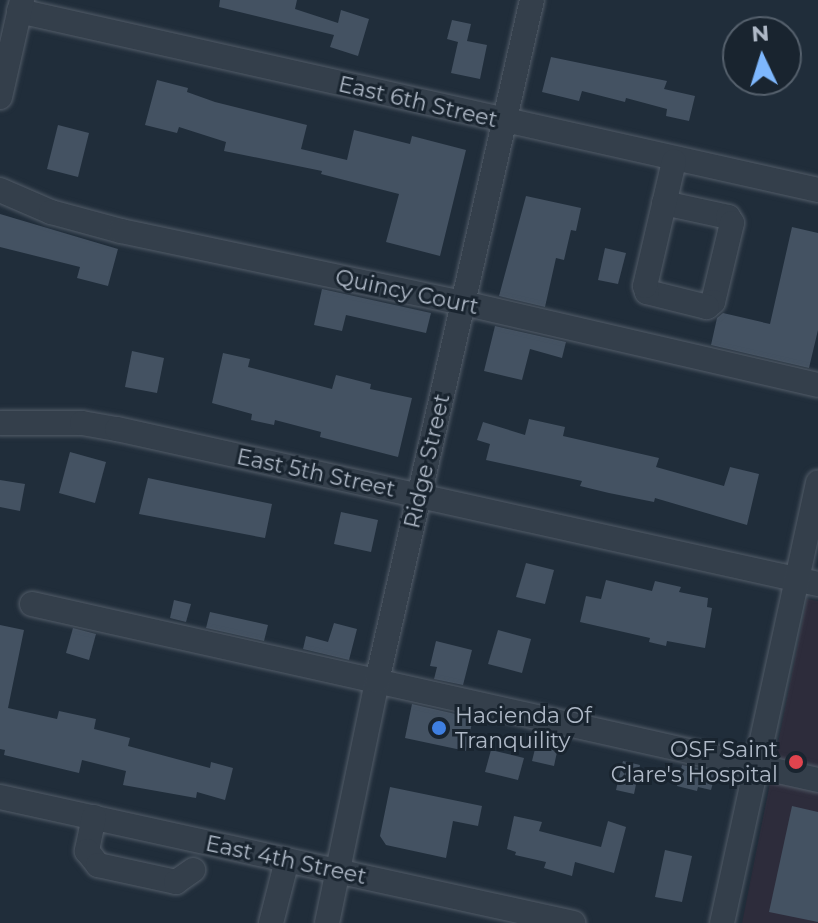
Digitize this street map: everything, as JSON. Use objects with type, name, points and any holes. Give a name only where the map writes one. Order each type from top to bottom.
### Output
[{"type":"street","name":"Ridge Street","points":[[327,923],[377,681],[532,0]]},
{"type":"street","name":"East 6th Street","points":[[21,6],[674,161],[818,190]]},
{"type":"street","points":[[0,97],[21,6]]},
{"type":"street","points":[[664,203],[728,217],[732,223],[713,302],[707,307],[647,292],[645,286],[664,203],[674,161]]},
{"type":"street","name":"Quincy Court","points":[[0,190],[51,212],[121,231],[463,303],[818,385]]},
{"type":"street","name":"East 5th Street","points":[[0,423],[82,423],[117,429],[808,582]]},
{"type":"street","points":[[722,923],[753,766],[808,582],[818,482]]},
{"type":"street","points":[[32,604],[818,780]]},
{"type":"street","name":"East 4th Street","points":[[0,797],[573,923]]},
{"type":"street","points":[[94,817],[87,851],[98,865],[176,882],[193,870]]},
{"type":"street","points":[[271,923],[287,860]]},
{"type":"shaded area","name":"OSF Saint Clare's Hospital","points":[[807,599],[818,601],[818,923],[742,923]]},
{"type":"building","points":[[220,0],[297,0],[295,9],[338,23],[341,10],[369,19],[358,56],[330,47],[334,35],[219,7]]},
{"type":"building","points":[[452,20],[471,24],[467,41],[487,45],[480,79],[451,73],[458,42],[447,39]]},
{"type":"building","points":[[551,57],[667,81],[664,89],[695,96],[689,121],[666,116],[667,109],[626,98],[625,102],[582,91],[579,101],[542,92]]},
{"type":"building","points":[[157,80],[188,88],[187,92],[215,102],[307,125],[301,149],[347,160],[354,130],[410,144],[412,136],[466,150],[440,256],[386,242],[399,194],[321,174],[322,171],[224,151],[226,142],[179,127],[177,133],[145,125]]},
{"type":"building","points":[[58,125],[89,133],[78,177],[47,169]]},
{"type":"building","points":[[526,196],[581,208],[576,231],[571,230],[564,260],[556,258],[545,307],[499,296]]},
{"type":"building","points":[[0,214],[118,249],[108,286],[77,278],[80,267],[0,247]]},
{"type":"building","points":[[792,227],[818,233],[818,330],[809,368],[711,345],[717,318],[723,313],[770,324]]},
{"type":"building","points":[[605,248],[626,253],[618,284],[598,280]]},
{"type":"building","points":[[322,289],[431,313],[426,333],[346,315],[342,331],[314,325]]},
{"type":"building","points":[[495,326],[566,342],[562,358],[530,349],[522,380],[484,371]]},
{"type":"building","points":[[132,351],[164,358],[157,393],[125,387]]},
{"type":"building","points":[[223,353],[250,359],[248,367],[332,389],[336,375],[371,384],[370,389],[412,398],[398,457],[320,437],[321,432],[275,420],[274,425],[251,420],[252,414],[212,403]]},
{"type":"building","points":[[529,419],[565,427],[563,436],[659,458],[656,467],[724,486],[730,467],[759,474],[747,525],[655,498],[654,502],[609,493],[580,486],[582,481],[486,460],[490,444],[477,440],[483,422],[525,435]]},
{"type":"building","points":[[70,452],[106,462],[95,503],[59,493]]},
{"type":"building","points":[[148,478],[272,504],[265,538],[139,514]]},
{"type":"building","points":[[0,480],[25,484],[20,511],[0,507]]},
{"type":"building","points":[[341,512],[378,520],[371,552],[334,544]]},
{"type":"building","points":[[526,563],[554,570],[545,604],[516,597]]},
{"type":"building","points":[[606,580],[652,591],[655,581],[681,587],[679,592],[708,598],[707,607],[712,608],[705,648],[667,641],[666,646],[649,642],[650,638],[580,622],[586,596],[601,599]]},
{"type":"building","points":[[174,600],[191,604],[186,622],[170,618]]},
{"type":"building","points":[[210,612],[268,625],[264,641],[206,628]]},
{"type":"building","points":[[334,623],[357,629],[349,660],[303,649],[306,636],[328,642]]},
{"type":"building","points":[[0,625],[24,630],[8,708],[57,719],[59,711],[96,719],[94,729],[130,738],[128,746],[210,768],[211,762],[233,768],[225,800],[197,792],[196,798],[123,785],[126,771],[82,760],[79,773],[4,755],[5,750],[0,749]]},
{"type":"building","points":[[73,628],[96,634],[89,660],[66,653]]},
{"type":"building","points":[[498,630],[531,639],[522,673],[488,664]]},
{"type":"building","points":[[436,641],[472,650],[463,685],[434,679],[437,667],[430,666]]},
{"type":"building","name":"Hacienda Of Tranquility","points":[[412,704],[473,718],[466,751],[405,738]]},
{"type":"building","points":[[539,733],[560,738],[554,766],[532,761]]},
{"type":"building","points":[[491,750],[524,758],[518,780],[485,772]]},
{"type":"building","points":[[623,761],[640,765],[634,794],[616,790]]},
{"type":"building","points":[[682,765],[716,772],[711,790],[698,787],[697,791],[677,786]]},
{"type":"building","points":[[390,787],[482,806],[478,826],[453,821],[446,858],[386,845],[380,836]]},
{"type":"building","points":[[792,806],[818,812],[818,922],[769,912]]},
{"type":"building","points":[[514,816],[542,822],[539,831],[601,847],[608,821],[626,827],[614,873],[575,862],[572,876],[544,868],[546,862],[515,855],[516,852],[507,849]]},
{"type":"building","points":[[665,850],[692,856],[682,902],[655,897]]},
{"type":"place","name":"Hacienda Of Tranquility","points":[[439,728]]},
{"type":"place","name":"OSF Saint Clare's Hospital","points":[[796,762]]}]
